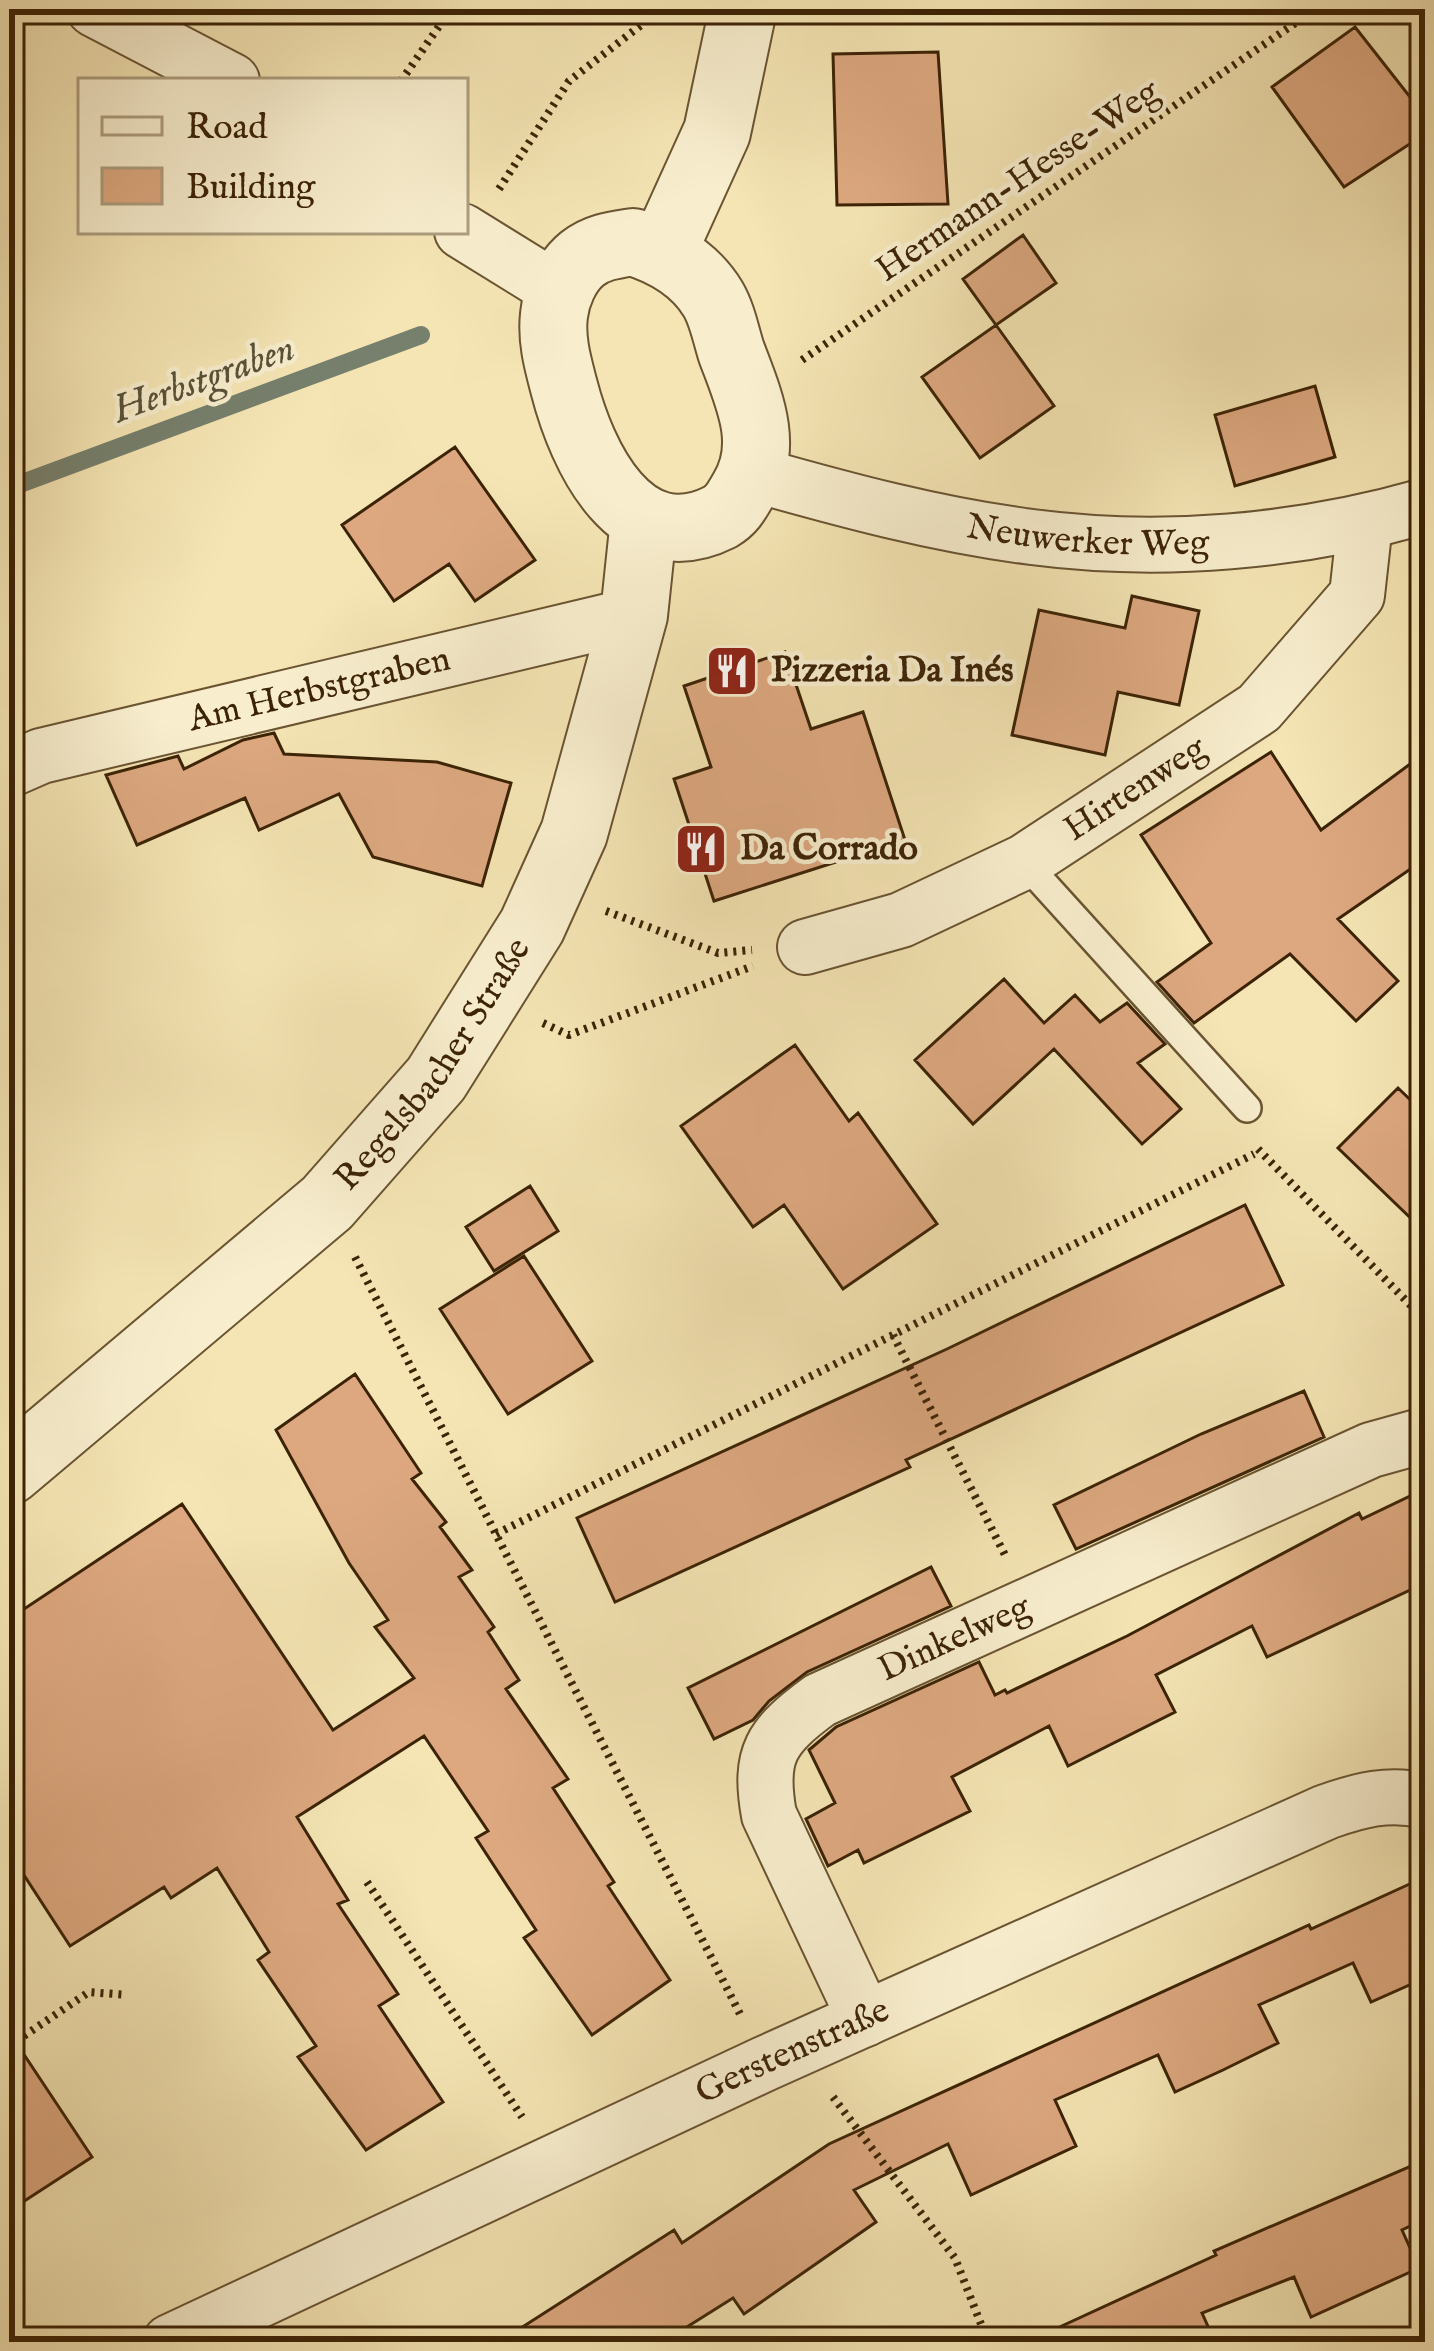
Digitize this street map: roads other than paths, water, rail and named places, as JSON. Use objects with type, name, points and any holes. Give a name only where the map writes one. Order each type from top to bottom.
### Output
[{"type":"street","points":[[94,9],[226,78]]},
{"type":"street","points":[[663,251],[717,131],[743,9]]},
{"type":"street","points":[[467,234],[559,291]]},
{"type":"street","points":[[633,242],[663,251],[713,300],[755,418],[753,474],[730,511],[706,524],[680,529],[644,520],[614,498],[571,412],[554,346],[559,291],[578,262],[602,248],[633,242]]},
{"type":"street","name":"Neuwerker Weg","points":[[753,474],[883,510],[1033,538],[1164,544],[1258,539],[1365,524],[1425,506]]},
{"type":"street","name":"Regelsbacher Straße","points":[[9,1471],[327,1204],[436,1078],[532,926],[574,833],[634,615],[644,520]]},
{"type":"street","name":"Hirtenweg","points":[[805,946],[901,920],[1024,862],[1259,708],[1357,595],[1365,524]]},
{"type":"street","name":"Am Herbstgraben","points":[[9,770],[64,751],[634,615]]},
{"type":"street","name":"Dinkelweg","points":[[865,2018],[769,1815],[763,1780],[769,1750],[787,1724],[820,1700],[1031,1604],[1371,1450],[1425,1435]]},
{"type":"street","name":"Gerstenstraße","points":[[170,2342],[865,2018],[1326,1812],[1364,1799],[1401,1795],[1425,1801]]},
{"type":"lane","points":[[1024,862],[1247,1108]]},
{"type":"waterway","name":"Herbstgraben","points":[[820,12],[825,9]]},
{"type":"waterway","name":"Herbstgraben","points":[[9,488],[421,335]]},
{"type":"place","name":"Pizzeria Da Inés","points":[[732,671]]},
{"type":"place","name":"Da Corrado","points":[[701,849]]}]
